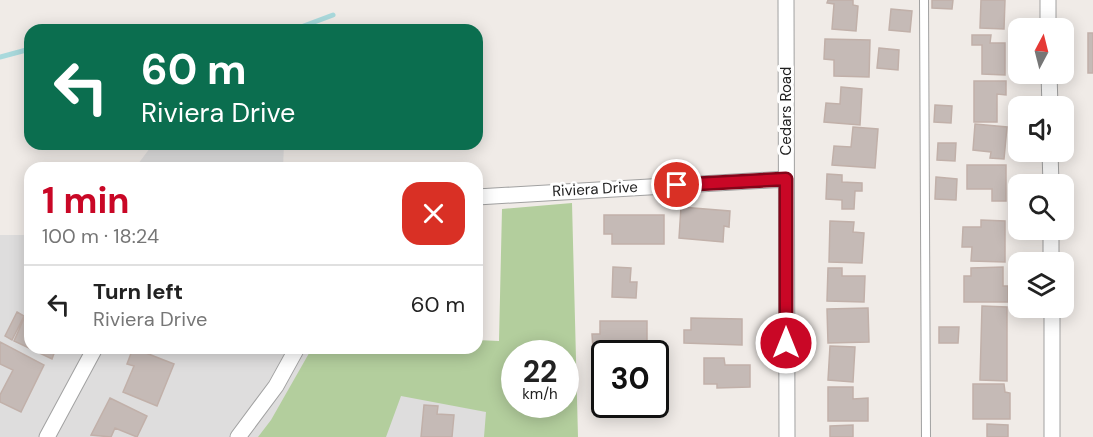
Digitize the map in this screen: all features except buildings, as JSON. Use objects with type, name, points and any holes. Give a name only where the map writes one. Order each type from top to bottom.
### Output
[{"type":"street","name":"Cedars Road","points":[[786,0],[787,437]]},
{"type":"street","points":[[1048,0],[1048,18]]},
{"type":"street","name":"Riviera Drive","points":[[483,197],[786,179]]},
{"type":"street","points":[[1052,318],[1052,437]]},
{"type":"street","points":[[47,437],[92,354]]},
{"type":"street","points":[[238,437],[276,386],[294,354]]},
{"type":"lane","points":[[924,0],[926,437]]},
{"type":"shaded area","points":[[148,150],[284,150],[283,162],[140,162]]},
{"type":"shaded area","points":[[0,235],[24,235],[24,354],[395,354],[501,399],[501,418],[521,418],[532,437],[0,437]]},
{"type":"green space","points":[[572,203],[576,340],[501,340],[501,418],[578,418],[578,437],[484,437],[486,412],[401,396],[386,437],[258,437],[271,420],[309,354],[483,354],[483,340],[499,341],[502,209]]},
{"type":"waterway","points":[[309,24],[333,15]]},
{"type":"waterway","points":[[0,57],[24,51]]},
{"type":"route","points":[[677,185],[786,179],[786,343]]}]
